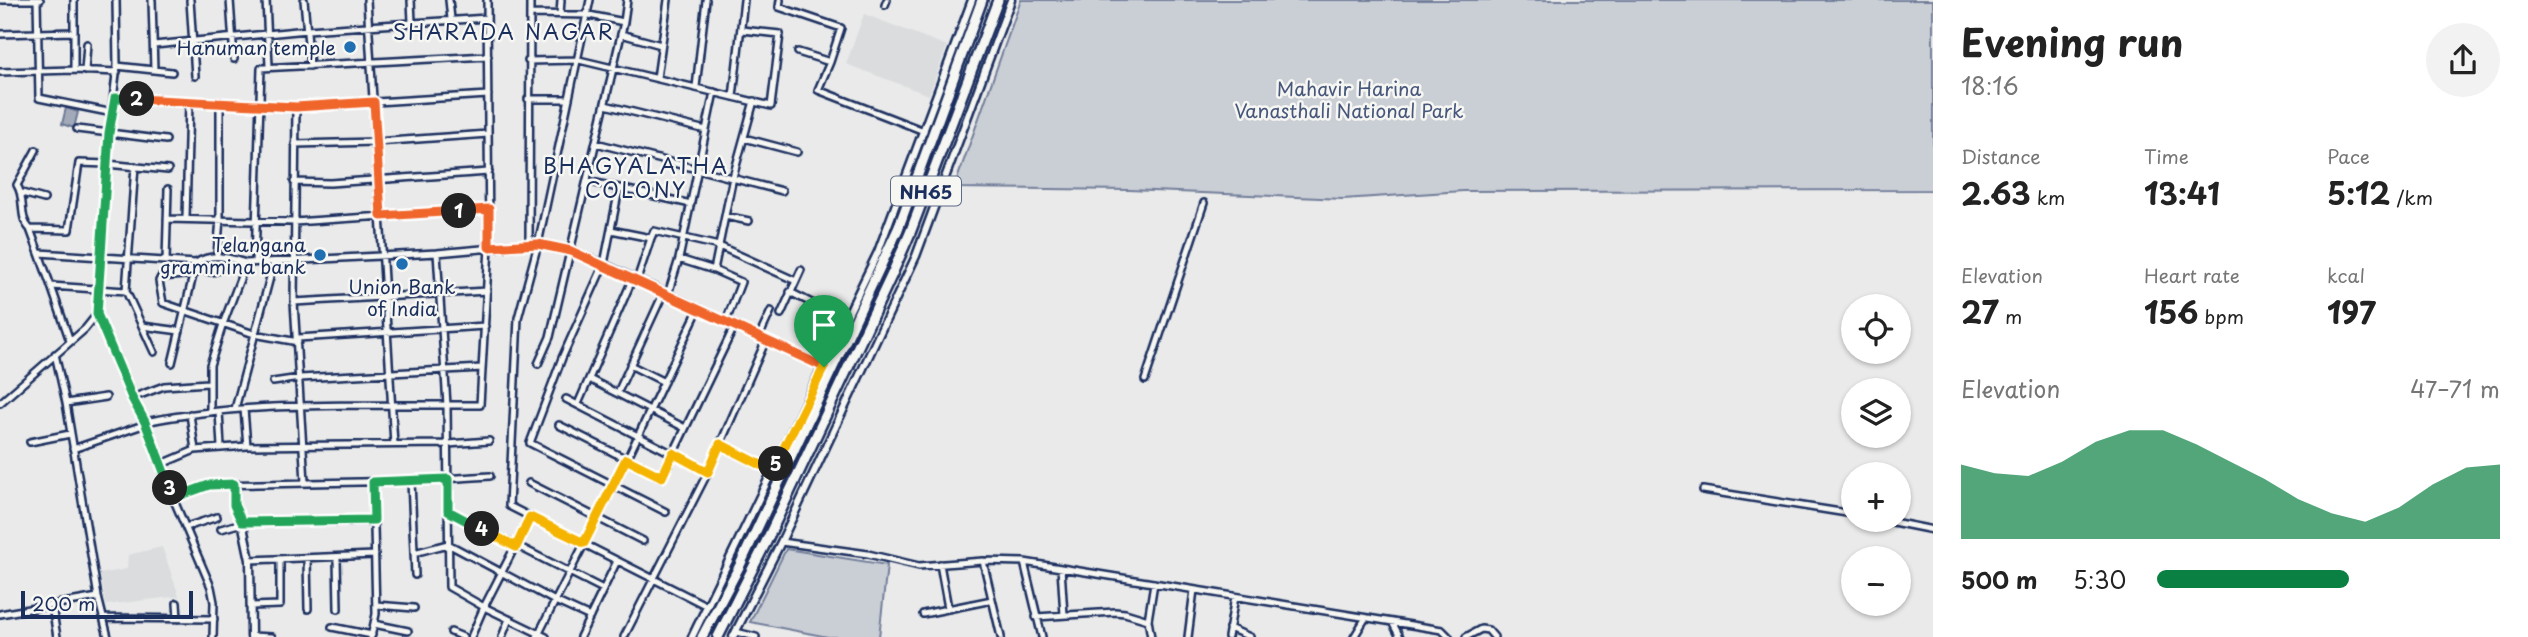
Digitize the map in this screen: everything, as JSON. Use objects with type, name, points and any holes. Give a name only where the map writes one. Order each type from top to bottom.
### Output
[{"type":"highway","name":"NH65","points":[[702,637],[740,565],[890,249],[982,0]]},
{"type":"highway","name":"NH65","points":[[718,637],[888,285],[998,0]]},
{"type":"street","points":[[0,0],[38,0],[38,96],[41,99],[113,113]]},
{"type":"street","points":[[74,0],[74,70]]},
{"type":"street","points":[[116,0],[117,69],[109,133],[97,314],[132,398],[146,423],[173,498],[211,587],[214,602],[213,637]]},
{"type":"street","points":[[152,0],[154,70]]},
{"type":"street","points":[[190,0],[195,76]]},
{"type":"street","points":[[230,0],[234,59]]},
{"type":"street","points":[[266,0],[270,66]]},
{"type":"street","points":[[304,0],[310,66]]},
{"type":"street","points":[[367,0],[394,444]]},
{"type":"street","points":[[411,0],[412,22]]},
{"type":"street","points":[[449,0],[451,19]]},
{"type":"street","points":[[73,449],[146,423],[234,409],[480,405],[489,247],[487,0]]},
{"type":"street","points":[[529,245],[530,0]]},
{"type":"street","points":[[560,15],[561,0]]},
{"type":"street","points":[[590,0],[589,15],[538,244],[518,318],[509,506],[707,606]]},
{"type":"street","points":[[538,364],[550,337],[614,67],[627,0]]},
{"type":"street","points":[[657,78],[668,0]]},
{"type":"street","points":[[696,87],[706,0]]},
{"type":"street","points":[[733,97],[744,0]]},
{"type":"street","points":[[780,0],[779,7],[841,28],[818,90],[924,131]]},
{"type":"street","points":[[692,637],[878,252],[972,0]]},
{"type":"street","points":[[756,637],[735,634],[916,256],[1011,0]]},
{"type":"street","points":[[531,14],[589,15],[624,22]]},
{"type":"street","points":[[154,45],[307,30],[487,18]]},
{"type":"street","points":[[528,61],[579,60],[771,106],[780,34],[742,30]]},
{"type":"street","points":[[0,34],[73,32]]},
{"type":"street","points":[[621,34],[661,44]]},
{"type":"street","points":[[85,71],[87,44]]},
{"type":"street","points":[[798,52],[830,62]]},
{"type":"street","points":[[255,262],[261,68],[488,56]]},
{"type":"street","points":[[0,72],[117,69],[172,72]]},
{"type":"street","points":[[618,392],[666,293],[679,259],[714,92]]},
{"type":"street","points":[[115,98],[296,107],[488,94]]},
{"type":"street","points":[[528,99],[569,99]]},
{"type":"street","points":[[714,270],[733,177],[754,101]]},
{"type":"street","points":[[186,218],[189,102]]},
{"type":"street","points":[[217,255],[220,219],[220,102]]},
{"type":"street","points":[[605,105],[706,130]]},
{"type":"street","points":[[296,107],[294,302],[305,482]]},
{"type":"street","points":[[78,129],[166,140]]},
{"type":"street","points":[[295,144],[376,142],[488,134]]},
{"type":"street","points":[[744,138],[797,152]]},
{"type":"street","points":[[596,144],[782,191]]},
{"type":"street","points":[[36,150],[17,182],[22,193],[22,210],[26,224],[70,341]]},
{"type":"street","points":[[30,229],[69,230],[78,165],[82,162],[168,170]]},
{"type":"street","points":[[135,166],[126,290],[154,352]]},
{"type":"street","points":[[295,182],[330,183],[489,172]]},
{"type":"street","points":[[587,181],[691,204]]},
{"type":"street","points":[[166,261],[168,189]]},
{"type":"street","points":[[619,189],[604,264],[562,358],[530,443],[666,512]]},
{"type":"street","points":[[22,193],[44,199]]},
{"type":"street","points":[[1145,380],[1204,203]]},
{"type":"street","points":[[167,219],[294,222],[489,209]]},
{"type":"street","points":[[725,216],[749,221]]},
{"type":"street","points":[[611,230],[651,238]]},
{"type":"street","points":[[578,404],[654,231],[719,246],[796,281]]},
{"type":"street","points":[[197,263],[203,270],[212,272],[255,262],[437,253],[538,244],[571,251],[604,264],[824,367]]},
{"type":"street","points":[[38,253],[197,263],[217,255],[246,263]]},
{"type":"street","points":[[437,253],[447,405],[450,587],[537,635],[546,637]]},
{"type":"street","points":[[679,259],[741,282],[726,321]]},
{"type":"street","points":[[234,409],[274,261]]},
{"type":"street","points":[[172,363],[197,263]]},
{"type":"street","points":[[210,412],[210,365],[246,263]]},
{"type":"street","points":[[781,314],[801,270]]},
{"type":"street","points":[[195,275],[162,276],[159,281],[163,303],[254,334],[298,340],[485,326]]},
{"type":"street","points":[[51,286],[126,290]]},
{"type":"street","points":[[294,302],[486,290]]},
{"type":"street","points":[[790,292],[845,320]]},
{"type":"street","points":[[537,635],[699,308]]},
{"type":"street","points":[[759,337],[771,311]]},
{"type":"street","points":[[0,402],[85,329],[97,314]]},
{"type":"street","points":[[559,425],[662,477],[735,325]]},
{"type":"street","points":[[142,326],[180,331]]},
{"type":"street","points":[[624,637],[708,472],[766,340]]},
{"type":"street","points":[[55,354],[66,403],[98,597],[108,637]]},
{"type":"street","points":[[630,365],[664,382]]},
{"type":"street","points":[[273,382],[300,378],[482,368]]},
{"type":"street","points":[[589,379],[685,428]]},
{"type":"street","points":[[132,398],[164,386],[208,383]]},
{"type":"street","points":[[66,403],[106,397]]},
{"type":"street","points":[[566,399],[708,472]]},
{"type":"street","points":[[244,409],[247,446]]},
{"type":"street","points":[[219,411],[221,447]]},
{"type":"street","points":[[191,414],[195,450]]},
{"type":"street","points":[[30,442],[70,434]]},
{"type":"street","points":[[162,464],[195,450],[221,447],[489,441]]},
{"type":"street","points":[[720,444],[773,471]]},
{"type":"street","points":[[173,498],[209,485],[411,481],[490,476]]},
{"type":"street","points":[[411,481],[415,575]]},
{"type":"street","points":[[332,627],[371,636],[376,605],[373,482]]},
{"type":"street","points":[[529,483],[643,541]]},
{"type":"street","points":[[234,484],[234,505],[242,522],[250,560],[251,636],[272,637]]},
{"type":"street","points":[[1703,490],[1841,512]]},
{"type":"street","points":[[448,511],[603,589]]},
{"type":"street","points":[[186,527],[217,517]]},
{"type":"street","points":[[471,637],[530,517]]},
{"type":"street","points":[[221,529],[242,522],[374,520]]},
{"type":"street","points":[[1911,526],[1933,530]]},
{"type":"street","points":[[781,542],[868,554],[919,566],[983,561],[1024,562],[1442,630],[1450,637]]},
{"type":"street","points":[[414,553],[448,544],[590,617]]},
{"type":"street","points":[[250,560],[375,555]]},
{"type":"street","points":[[307,558],[308,609]]},
{"type":"street","points":[[337,558],[338,609]]},
{"type":"street","points":[[251,606],[280,605],[280,559]]},
{"type":"street","points":[[580,637],[617,561]]},
{"type":"street","points":[[983,561],[1001,637]]},
{"type":"street","points":[[1024,562],[1035,617],[1042,637]]},
{"type":"street","points":[[940,564],[948,608]]},
{"type":"street","points":[[1061,568],[1064,615]]},
{"type":"street","points":[[1152,637],[1148,620],[1154,583]]},
{"type":"street","points":[[1188,637],[1194,590]]},
{"type":"street","points":[[0,614],[98,597]]},
{"type":"street","points":[[1228,637],[1235,597]]},
{"type":"street","points":[[923,614],[992,600]]},
{"type":"street","points":[[177,603],[178,619]]},
{"type":"street","points":[[376,605],[414,608]]},
{"type":"street","points":[[52,606],[57,637]]},
{"type":"street","points":[[1035,617],[1125,613],[1148,620]]},
{"type":"street","points":[[104,618],[214,619]]},
{"type":"street","points":[[502,637],[509,619]]},
{"type":"street","points":[[1354,637],[1365,619]]},
{"type":"street","points":[[1392,622],[1400,637]]},
{"type":"street","points":[[374,624],[408,631]]},
{"type":"street","points":[[1229,628],[1250,637]]},
{"type":"street","points":[[1466,637],[1481,629],[1488,629],[1494,637]]},
{"type":"street","points":[[451,632],[463,637]]},
{"type":"shaded area","points":[[864,14],[947,46],[929,95],[846,64]]},
{"type":"shaded area","points":[[162,547],[179,596],[106,605],[100,574],[127,569],[128,555]]},
{"type":"green space","name":"Mahavir Harina Vanasthali National Park","points":[[1021,0],[1933,0],[1933,190],[1463,191],[1343,199],[1129,190],[954,188]]},
{"type":"green space","points":[[786,549],[887,565],[879,637],[828,637],[750,622]]},
{"type":"water","points":[[66,108],[78,112],[74,128],[62,124]]},
{"type":"place","name":"Hanuman temple","points":[[350,47]]},
{"type":"place","name":"Telangana grammina bank","points":[[320,255]]},
{"type":"place","name":"Union Bank of India","points":[[402,264]]},
{"type":"district","name":"SHARADA NAGAR","points":[[504,31]]},
{"type":"district","name":"BHAGYALATHA COLONY","points":[[636,177]]},
{"type":"route","points":[[115,98],[296,107],[374,102],[381,216],[489,209],[489,247],[538,244],[571,251],[824,367],[773,471],[720,444],[708,472],[673,453],[662,477],[626,459],[584,543],[530,517],[516,547],[448,511],[448,479],[373,482],[374,520],[242,522],[234,505],[234,484],[209,485],[173,498],[161,459],[97,314],[109,133],[115,98]]}]
